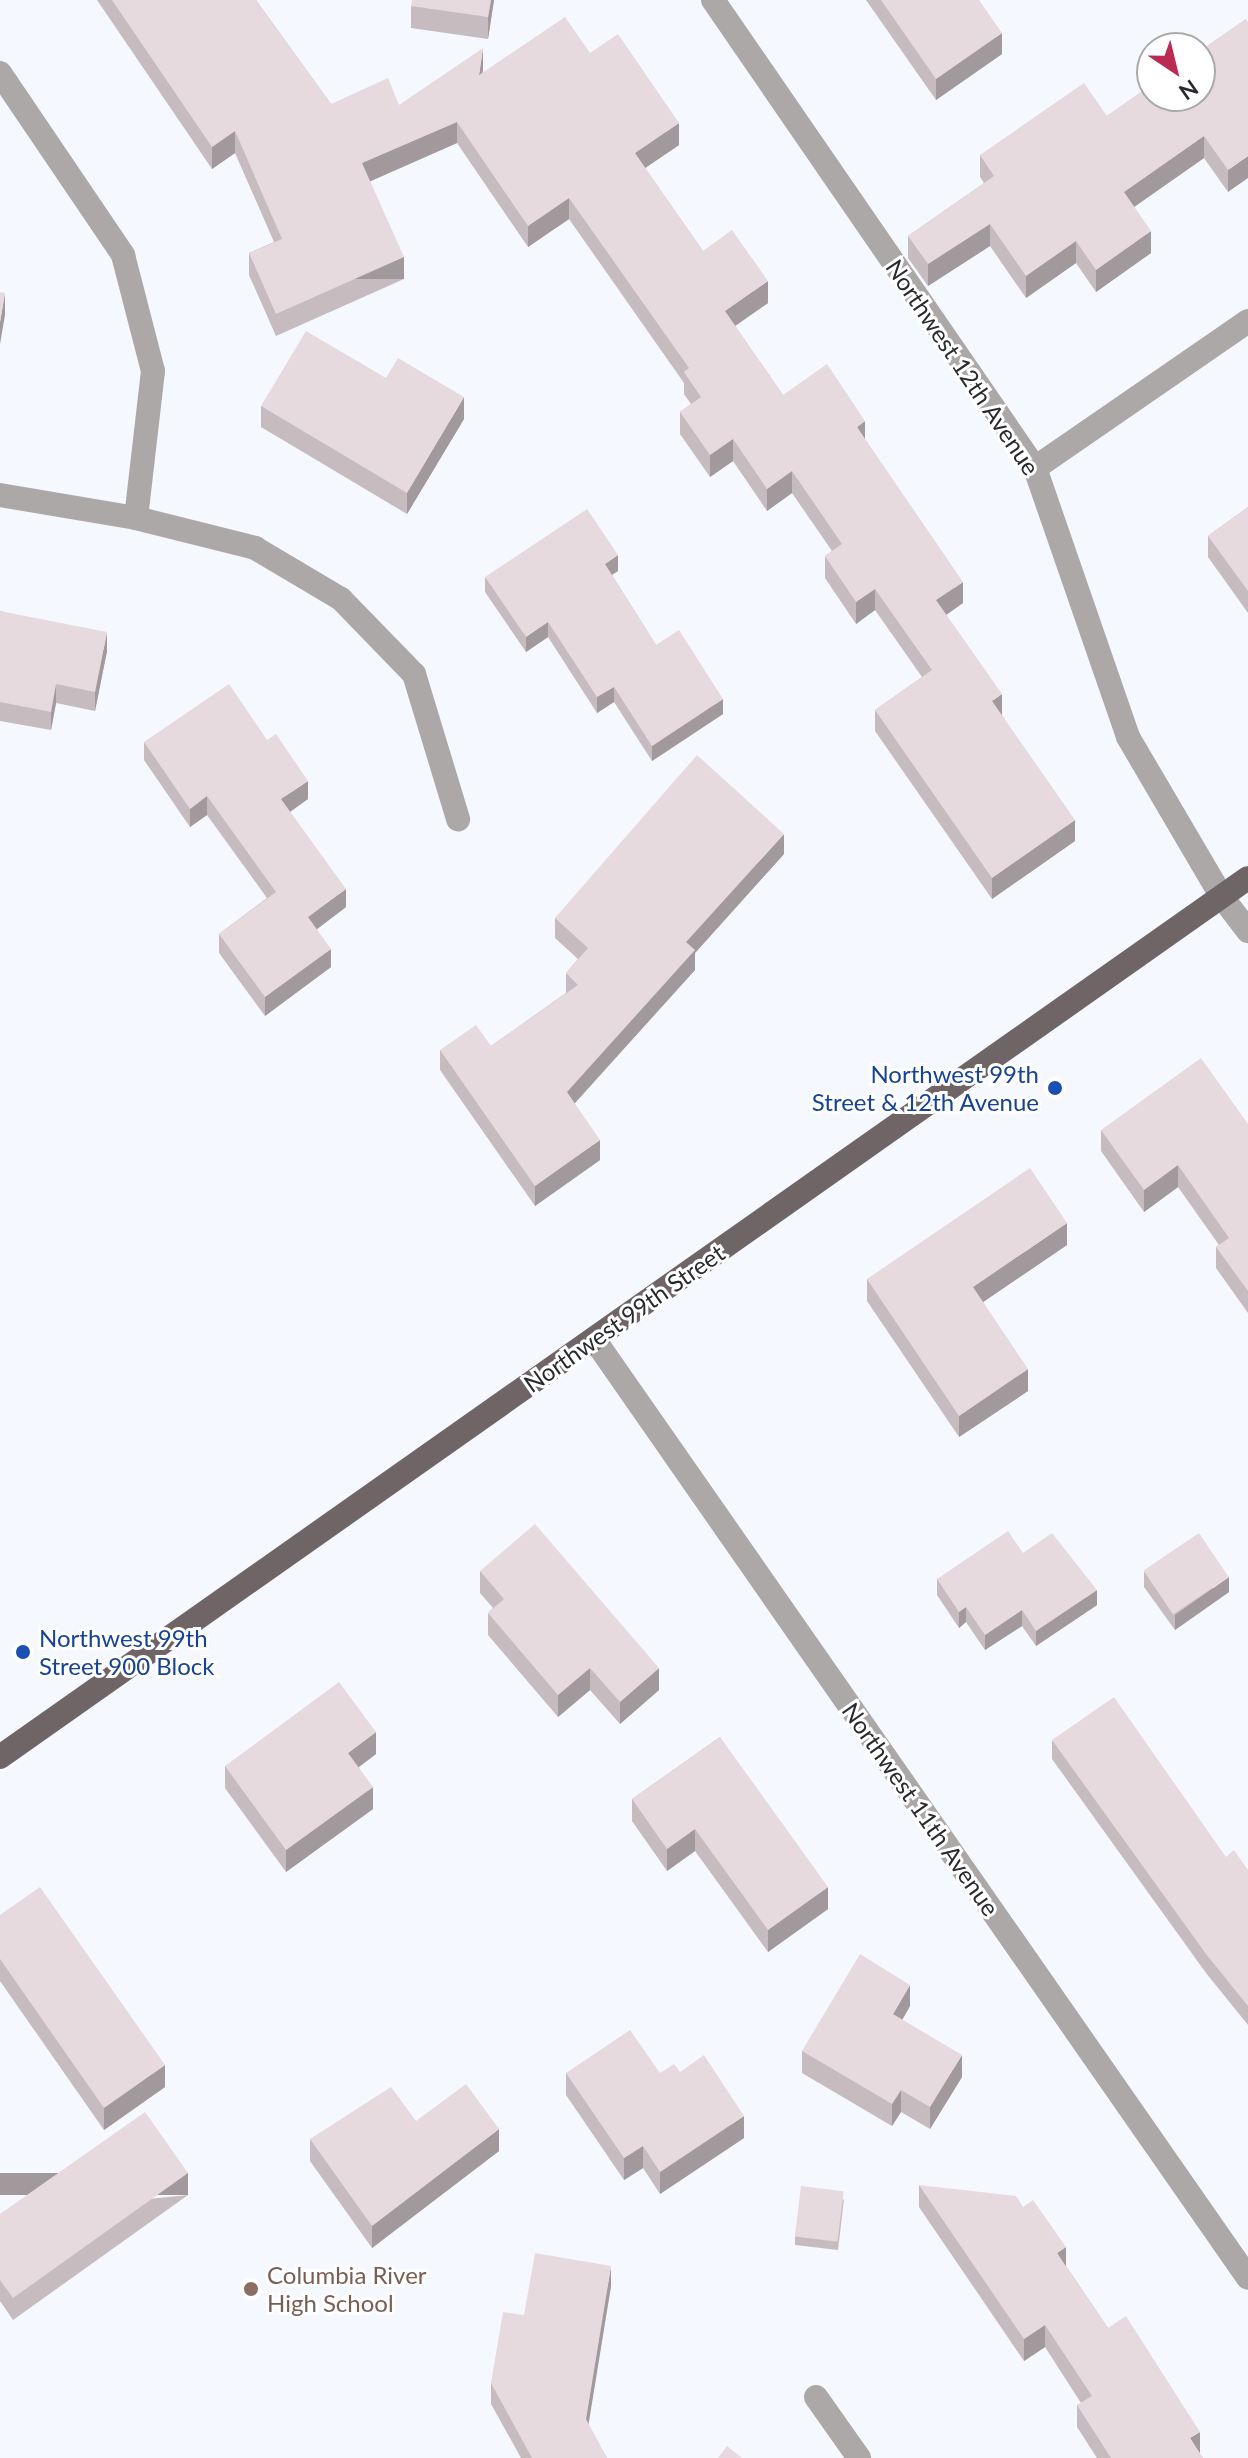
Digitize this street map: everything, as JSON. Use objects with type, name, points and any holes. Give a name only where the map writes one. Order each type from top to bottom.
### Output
[{"type":"main road","name":"Northwest 99th Street","points":[[0,1757],[1248,878]]},
{"type":"street","name":"Northwest 12th Avenue","points":[[713,0],[1035,468],[1128,737],[1222,897],[1248,931]]},
{"type":"street","points":[[0,73],[123,255],[153,371],[136,518]]},
{"type":"street","points":[[1035,468],[1248,321]]},
{"type":"street","points":[[0,495],[136,518],[255,548],[341,599],[414,674],[458,819]]},
{"type":"street","name":"Northwest 11th Avenue","points":[[594,1339],[1248,2278]]},
{"type":"street","points":[[816,2397],[859,2458]]},
{"type":"building","points":[[112,0],[256,0],[331,104],[388,78],[399,105],[483,48],[479,75],[565,17],[590,53],[618,34],[679,123],[635,153],[703,251],[732,230],[768,281],[725,311],[783,395],[827,364],[865,421],[857,427],[963,582],[936,600],[1002,694],[992,701],[1075,820],[992,878],[875,710],[932,670],[875,589],[856,602],[825,556],[842,544],[792,471],[767,489],[733,439],[710,455],[680,412],[701,397],[684,372],[689,368],[569,198],[528,226],[457,122],[362,163],[404,257],[276,314],[249,253],[282,239],[235,131],[212,147]]},
{"type":"building","points":[[412,0],[491,0],[488,17],[411,6]]},
{"type":"building","points":[[881,0],[979,0],[1002,33],[936,79]]},
{"type":"building","points":[[1246,19],[1248,22],[1248,156],[1228,170],[1204,136],[1124,192],[1151,231],[1096,270],[1076,241],[1026,276],[990,224],[928,264],[908,236],[994,176],[980,155],[1084,83],[1107,116],[1136,95],[1136,112],[1216,112],[1216,40]]},
{"type":"building","points":[[0,292],[5,293],[0,322]]},
{"type":"building","points":[[306,331],[386,378],[398,358],[464,397],[407,493],[261,406]]},
{"type":"building","points":[[1248,507],[1248,591],[1208,536]]},
{"type":"building","points":[[587,509],[618,555],[605,564],[656,645],[679,630],[723,699],[652,746],[614,687],[597,697],[548,622],[526,637],[485,577]]},
{"type":"building","points":[[0,611],[107,632],[95,692],[56,684],[51,712],[0,702]]},
{"type":"building","points":[[229,684],[267,740],[276,734],[308,781],[281,799],[346,889],[308,917],[331,949],[265,997],[219,934],[276,892],[207,796],[190,809],[144,742]]},
{"type":"building","points":[[697,755],[784,834],[686,942],[695,950],[567,1092],[600,1140],[535,1186],[440,1050],[476,1025],[491,1046],[578,985],[566,973],[588,948],[555,918]]},
{"type":"building","points":[[1201,1058],[1248,1124],[1248,1291],[1216,1247],[1229,1238],[1178,1165],[1144,1190],[1101,1130]]},
{"type":"building","points":[[1030,1168],[1067,1223],[973,1287],[1028,1369],[959,1416],[867,1279]]},
{"type":"building","points":[[535,1524],[659,1668],[620,1702],[590,1668],[558,1695],[488,1613],[504,1599],[480,1571]]},
{"type":"building","points":[[1008,1531],[1023,1553],[1052,1533],[1097,1590],[1036,1631],[1022,1610],[985,1635],[966,1607],[959,1612],[937,1579]]},
{"type":"building","points":[[1199,1533],[1229,1577],[1173,1614],[1143,1570]]},
{"type":"building","points":[[339,1682],[376,1732],[348,1753],[373,1787],[286,1850],[225,1766]]},
{"type":"building","points":[[1114,1697],[1226,1857],[1234,1850],[1248,1870],[1248,2006],[1206,1954],[1052,1740]]},
{"type":"building","points":[[720,1737],[828,1887],[768,1930],[695,1829],[667,1849],[632,1799]]},
{"type":"building","points":[[40,1887],[165,2065],[104,2108],[0,1959],[0,1915]]},
{"type":"building","points":[[860,1954],[910,1985],[893,2014],[962,2055],[930,2107],[901,2090],[892,2104],[802,2051]]},
{"type":"building","points":[[630,2030],[660,2073],[674,2064],[680,2072],[704,2055],[744,2116],[660,2172],[643,2146],[624,2158],[566,2073]]},
{"type":"building","points":[[466,2084],[499,2129],[372,2226],[310,2139],[391,2087],[416,2121]]},
{"type":"building","points":[[145,2112],[188,2173],[13,2298],[0,2280],[0,2214]]},
{"type":"building","points":[[919,2185],[1016,2196],[1023,2207],[1033,2200],[1066,2247],[1057,2253],[1108,2328],[1126,2316],[1200,2432],[1190,2438],[1203,2458],[1111,2458],[1077,2405],[1092,2396],[1045,2325],[1024,2339]]},
{"type":"building","points":[[801,2186],[844,2191],[837,2242],[795,2237]]},
{"type":"building","points":[[535,2253],[611,2266],[586,2419],[607,2458],[532,2458],[491,2383],[503,2312],[524,2315]]},
{"type":"building","points":[[727,2446],[742,2458],[718,2458]]},
{"type":"place","name":"Northwest 99th Street & 12th Avenue","points":[[1055,1088]]},
{"type":"place","name":"Northwest 99th Street 900 Block","points":[[23,1652]]},
{"type":"place","name":"Columbia River High School","points":[[251,2289]]}]
